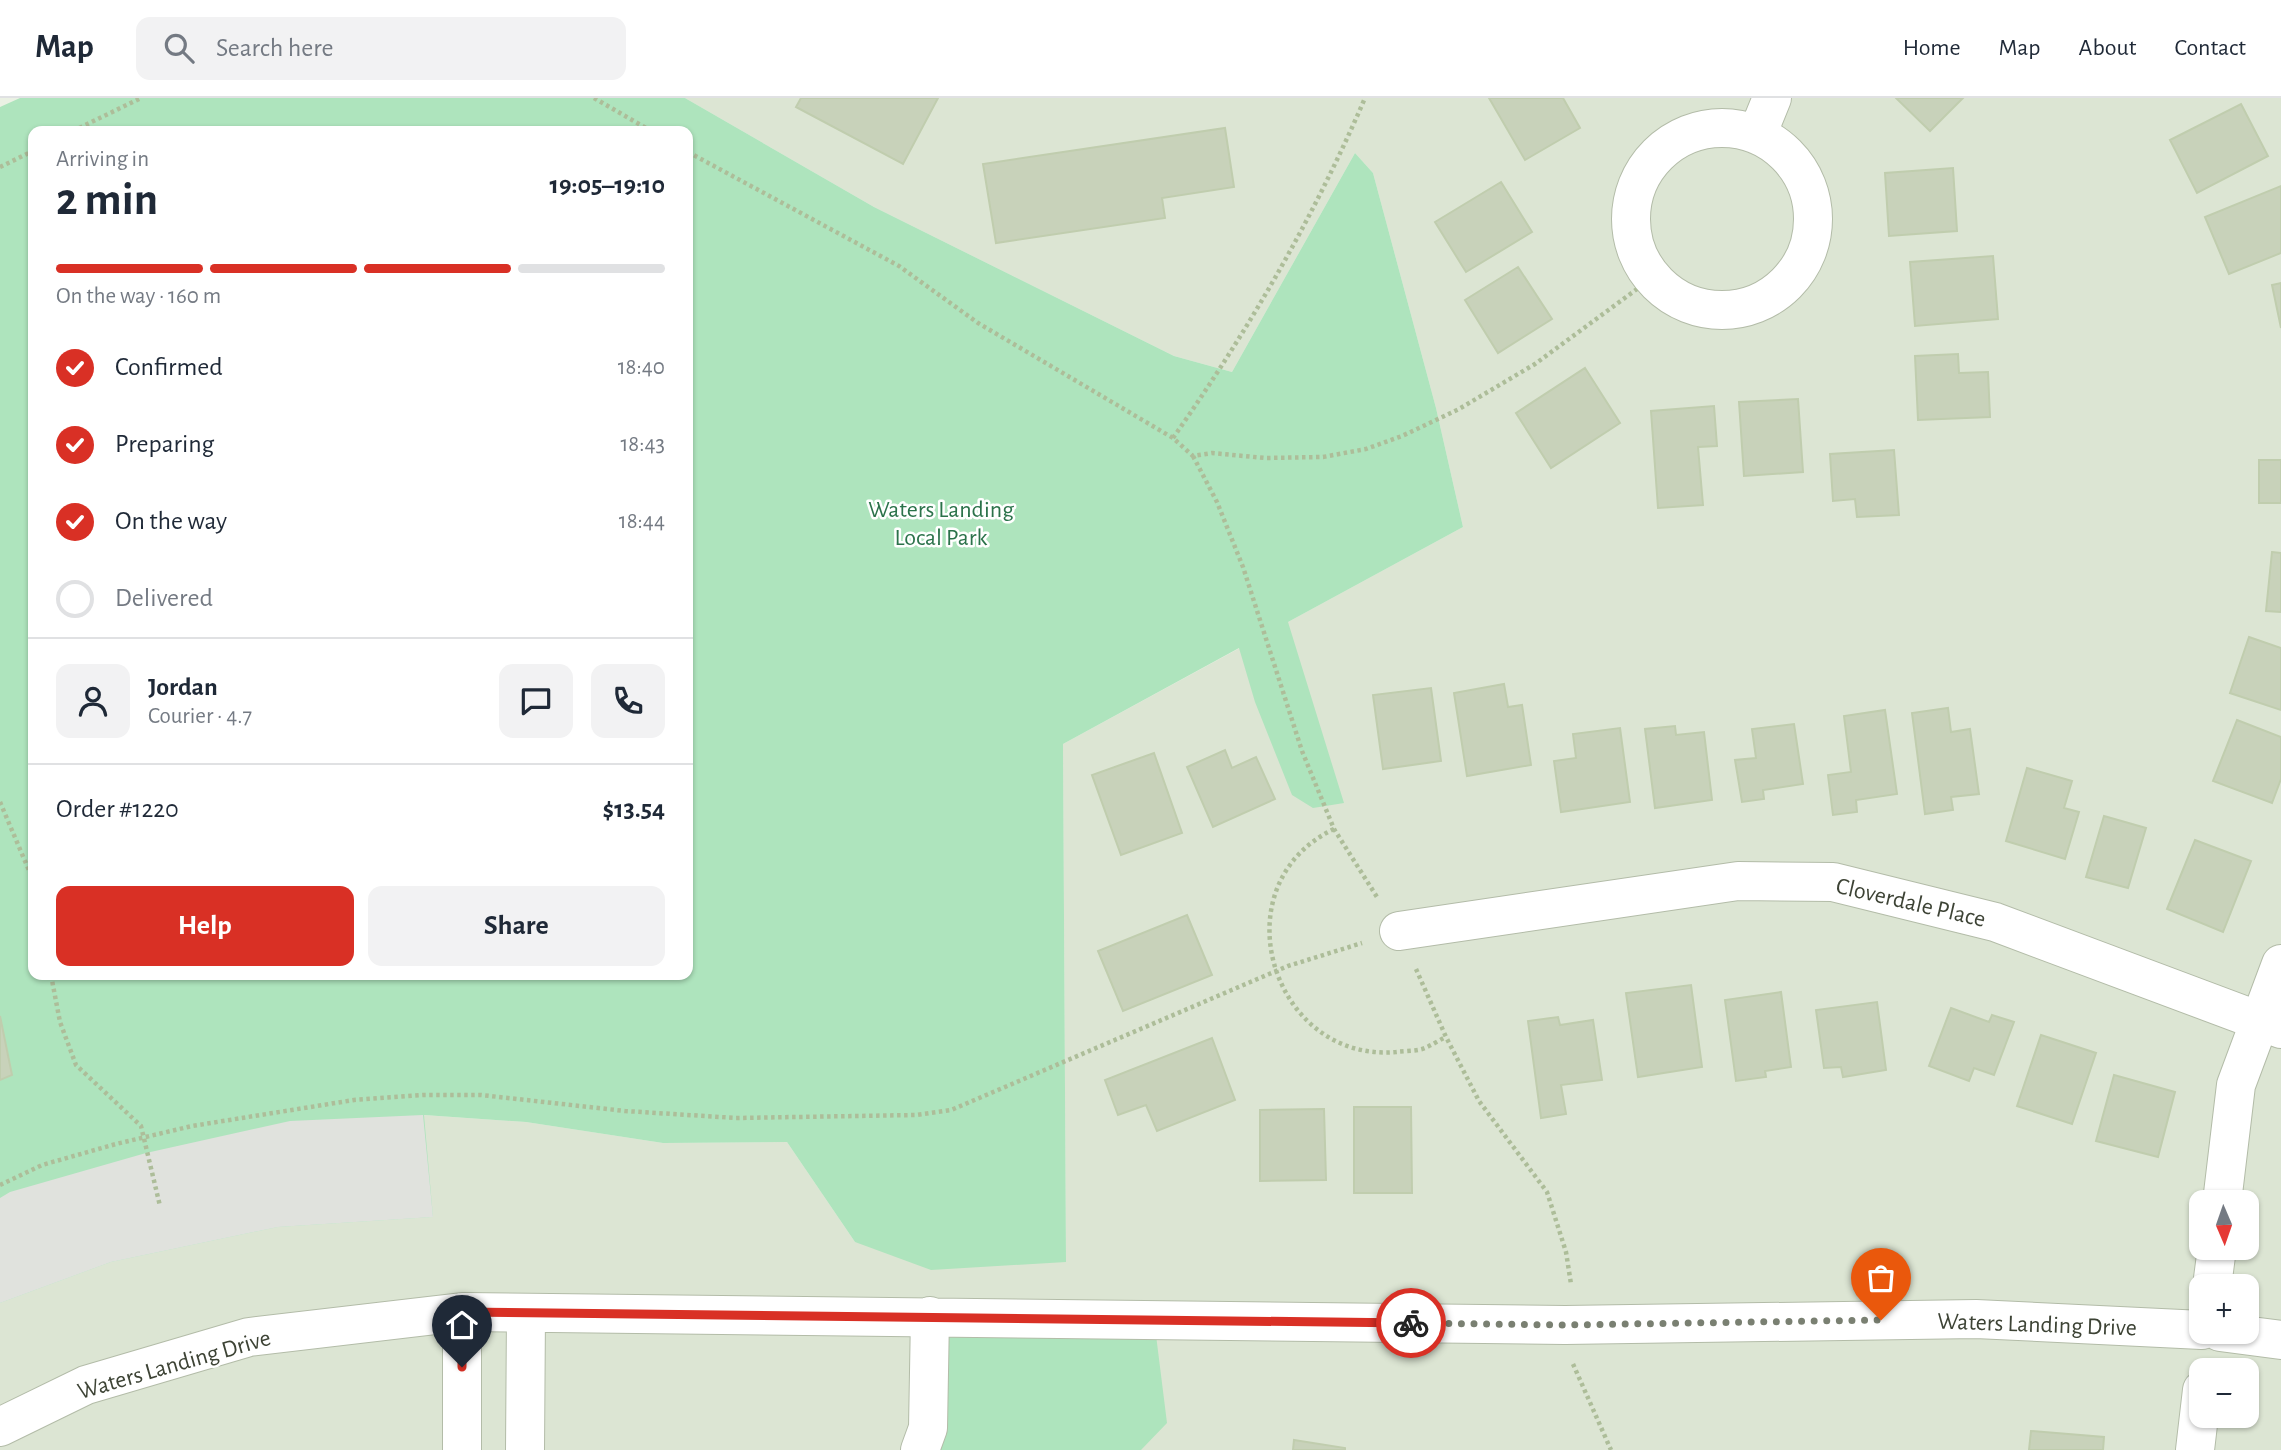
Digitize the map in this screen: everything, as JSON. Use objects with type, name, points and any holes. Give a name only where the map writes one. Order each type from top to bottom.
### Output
[{"type":"street","points":[[1757,135],[1772,98]]},
{"type":"street","points":[[1728,127],[1757,135],[1781,149],[1800,170],[1811,196],[1814,224],[1808,251],[1795,276],[1775,295],[1749,307],[1721,312],[1692,306],[1666,293],[1651,278],[1633,245],[1629,216],[1635,187],[1650,161],[1672,142],[1699,130],[1728,127]]},
{"type":"street","name":"Cloverdale Place","points":[[1399,930],[1738,880],[1833,882],[1995,922],[2270,1025]]},
{"type":"street","points":[[2223,1190],[2236,1085],[2270,1025],[2281,964]]},
{"type":"street","points":[[462,1312],[462,1450]]},
{"type":"street","name":"Waters Landing Drive","points":[[0,1427],[86,1385],[249,1337],[462,1312],[1565,1325],[1976,1320],[2189,1329]]},
{"type":"street","points":[[525,1450],[526,1313]]},
{"type":"street","points":[[920,1450],[928,1428],[930,1316]]},
{"type":"street","points":[[2259,1337],[2281,1340]]},
{"type":"street","points":[[2195,1450],[2198,1428]]},
{"type":"path","points":[[83,126],[141,98]]},
{"type":"path","points":[[594,98],[643,126]]},
{"type":"path","points":[[1173,438],[1226,362],[1290,253],[1365,98]]},
{"type":"path","points":[[0,167],[28,153]]},
{"type":"path","points":[[693,155],[899,266],[978,323],[1173,438],[1193,456],[1217,502],[1243,567],[1302,751],[1334,829],[1399,930],[1446,1037],[1479,1101],[1547,1192],[1571,1275],[1571,1295],[1565,1325],[1568,1354],[1611,1450]]},
{"type":"path","points":[[1193,456],[1212,453],[1265,458],[1323,457],[1366,449],[1402,436],[1459,409],[1535,364],[1651,278]]},
{"type":"path","points":[[0,802],[28,868]]},
{"type":"path","points":[[1334,829],[1319,836],[1299,853],[1282,875],[1274,897],[1269,946],[1275,972],[1288,998],[1323,1032],[1345,1045],[1376,1054],[1422,1049],[1446,1037]]},
{"type":"path","points":[[0,1185],[42,1165],[192,1126],[354,1100],[422,1095],[481,1095],[625,1111],[736,1118],[916,1115],[951,1110],[1275,972],[1399,930]]},
{"type":"path","points":[[52,980],[60,1022],[76,1065],[141,1126],[160,1206]]},
{"type":"shaded area","points":[[685,98],[2281,98],[2281,1450],[0,1450],[0,1303],[111,1262],[278,1227],[433,1217],[423,1115],[526,1122],[663,1143],[787,1142],[855,1242],[1066,1262],[1063,744],[1463,527],[1436,408],[1373,173],[1355,153],[1232,372],[1174,356],[874,207]]},
{"type":"shaded area","points":[[423,1115],[433,1217],[278,1227],[111,1262],[0,1303],[0,1198],[10,1192],[146,1153],[290,1121]]},
{"type":"green space","name":"Waters Landing Local Park","points":[[20,98],[685,98],[874,207],[1174,356],[1232,372],[1355,153],[1373,173],[1436,408],[1463,527],[1288,622],[1344,803],[1313,808],[1292,795],[1255,702],[1239,648],[1063,744],[1066,1262],[931,1270],[855,1242],[787,1142],[663,1143],[526,1122],[424,1115],[433,1217],[278,1227],[111,1262],[0,1303],[0,107]]},
{"type":"green space","points":[[930,1316],[1154,1319],[1167,1423],[1141,1450],[920,1450]]},
{"type":"building","points":[[801,98],[938,98],[903,164],[796,107]]},
{"type":"building","points":[[1489,98],[1563,98],[1580,128],[1525,160]]},
{"type":"building","points":[[1896,98],[1963,98],[1930,131]]},
{"type":"building","points":[[2241,104],[2268,156],[2197,193],[2170,140]]},
{"type":"building","points":[[1225,128],[1234,187],[1162,198],[1165,218],[996,243],[983,164]]},
{"type":"building","points":[[1953,168],[1957,231],[1889,236],[1885,173]]},
{"type":"building","points":[[1501,182],[1532,232],[1466,272],[1435,222]]},
{"type":"building","points":[[2281,186],[2281,253],[2229,274],[2205,217]]},
{"type":"building","points":[[1993,256],[1998,319],[1915,326],[1910,262]]},
{"type":"building","points":[[1518,267],[1552,319],[1498,353],[1465,300]]},
{"type":"building","points":[[2281,283],[2281,328],[2272,285]]},
{"type":"building","points":[[1958,354],[1959,373],[1988,372],[1990,417],[1918,420],[1915,356]]},
{"type":"building","points":[[1585,368],[1620,423],[1551,468],[1516,413]]},
{"type":"building","points":[[1798,399],[1803,472],[1744,476],[1739,402]]},
{"type":"building","points":[[1714,406],[1717,446],[1698,447],[1703,505],[1658,508],[1651,411]]},
{"type":"building","points":[[1894,450],[1899,515],[1857,517],[1855,499],[1833,501],[1830,454]]},
{"type":"building","points":[[2259,460],[2281,460],[2281,503],[2259,503]]},
{"type":"building","points":[[2272,552],[2281,553],[2281,612],[2266,611]]},
{"type":"building","points":[[2249,637],[2281,648],[2281,710],[2230,693]]},
{"type":"building","points":[[1504,684],[1508,707],[1522,705],[1531,765],[1467,776],[1454,693]]},
{"type":"building","points":[[1431,688],[1441,761],[1383,769],[1373,695]]},
{"type":"building","points":[[1948,708],[1951,732],[1970,729],[1979,794],[1951,797],[1953,810],[1925,814],[1912,713]]},
{"type":"building","points":[[1885,710],[1897,794],[1856,800],[1857,812],[1833,815],[1828,775],[1851,772],[1844,716]]},
{"type":"building","points":[[2237,720],[2281,737],[2281,779],[2272,803],[2213,781]]},
{"type":"building","points":[[1794,724],[1803,784],[1763,790],[1764,799],[1742,802],[1735,760],[1756,758],[1752,729]]},
{"type":"building","points":[[1675,726],[1676,735],[1704,732],[1712,800],[1655,808],[1645,729]]},
{"type":"building","points":[[1620,728],[1630,802],[1561,812],[1554,761],[1576,758],[1573,734]]},
{"type":"building","points":[[1225,750],[1232,768],[1256,757],[1275,799],[1213,827],[1187,767]]},
{"type":"building","points":[[1154,753],[1182,833],[1121,855],[1092,775]]},
{"type":"building","points":[[2027,768],[2072,781],[2064,808],[2079,812],[2065,859],[2006,841]]},
{"type":"building","points":[[2104,816],[2146,828],[2128,888],[2086,877]]},
{"type":"building","points":[[2195,840],[2251,861],[2223,932],[2167,909]]},
{"type":"building","points":[[1187,915],[1212,975],[1123,1011],[1098,951]]},
{"type":"building","points":[[1691,985],[1702,1067],[1638,1077],[1626,993]]},
{"type":"building","points":[[1781,992],[1791,1067],[1765,1071],[1766,1077],[1736,1081],[1725,1000]]},
{"type":"building","points":[[1877,1002],[1886,1070],[1843,1077],[1841,1067],[1824,1068],[1816,1010]]},
{"type":"building","points":[[1951,1008],[1989,1022],[1992,1015],[2014,1022],[1994,1075],[1974,1068],[1969,1081],[1929,1066]]},
{"type":"building","points":[[0,1016],[12,1075],[0,1080]]},
{"type":"building","points":[[1558,1017],[1560,1025],[1593,1020],[1602,1080],[1561,1085],[1566,1114],[1541,1118],[1528,1021]]},
{"type":"building","points":[[2041,1035],[2096,1053],[2072,1124],[2017,1106]]},
{"type":"building","points":[[1212,1038],[1235,1100],[1157,1131],[1146,1105],[1118,1115],[1105,1080]]},
{"type":"building","points":[[2114,1075],[2175,1092],[2158,1157],[2096,1141]]},
{"type":"building","points":[[1354,1107],[1411,1107],[1412,1193],[1354,1193]]},
{"type":"building","points":[[1324,1109],[1326,1180],[1260,1181],[1260,1110]]},
{"type":"building","points":[[2031,1431],[2104,1437],[2103,1450],[2029,1450]]},
{"type":"building","points":[[1294,1440],[1345,1448],[1345,1450],[1293,1450]]},
{"type":"way so far","points":[[1411,1323],[1565,1325],[1881,1320]]},
{"type":"route","points":[[462,1367],[462,1312],[1411,1323]]}]
